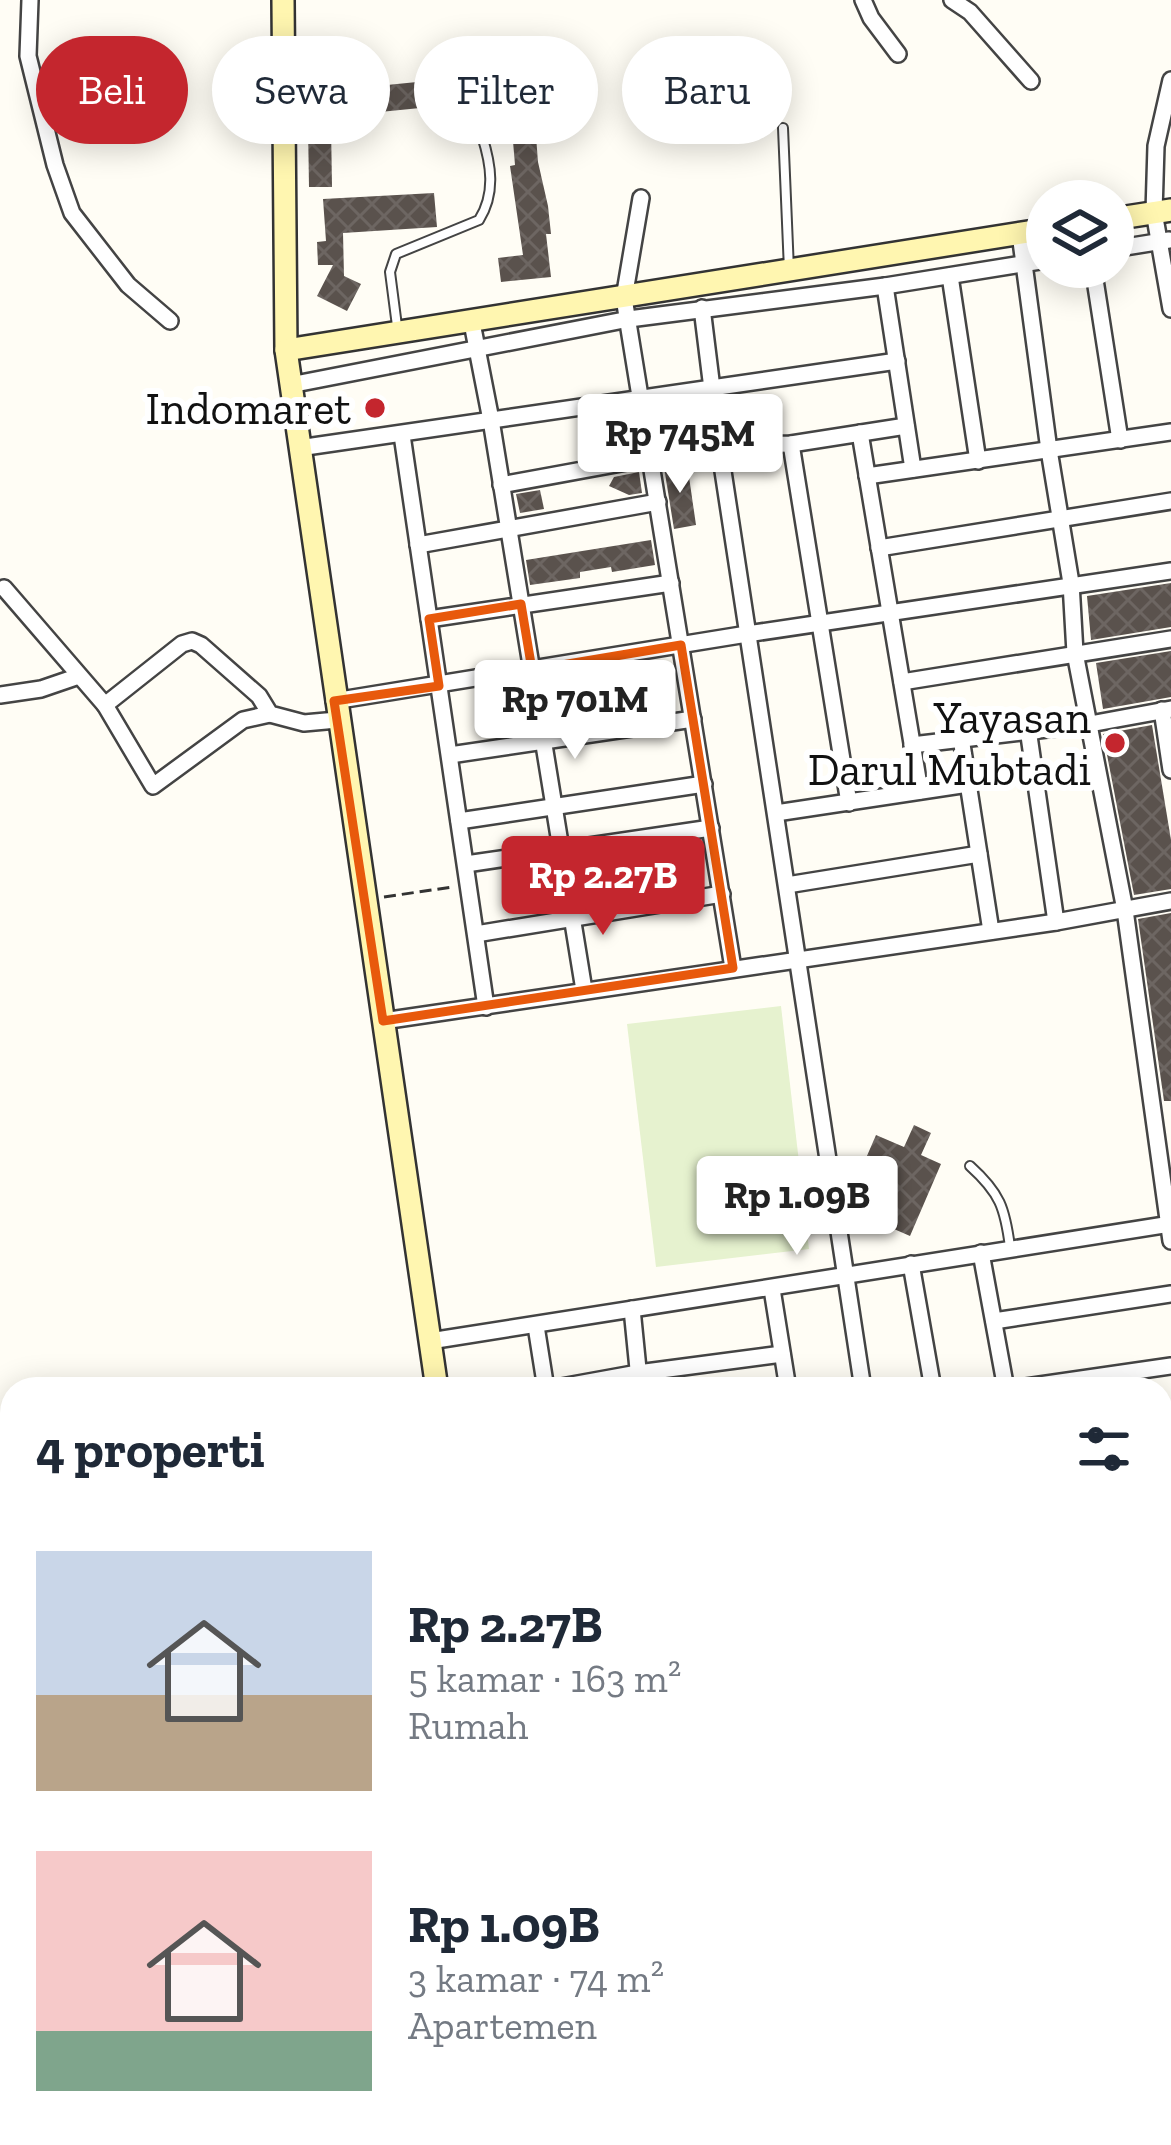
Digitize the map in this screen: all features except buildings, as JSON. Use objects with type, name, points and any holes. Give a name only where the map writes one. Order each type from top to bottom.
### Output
[{"type":"street","points":[[30,0],[28,56],[72,213],[128,285],[170,321]]},
{"type":"street","points":[[283,0],[286,350],[435,1377]]},
{"type":"street","points":[[863,0],[898,54]]},
{"type":"street","points":[[952,0],[970,12],[1031,81]]},
{"type":"street","points":[[1171,80],[1156,146],[1171,308]]},
{"type":"street","points":[[641,198],[626,309],[734,968]]},
{"type":"street","points":[[290,385],[479,349],[789,271],[1026,233]]},
{"type":"street","points":[[430,1341],[981,1253],[1170,1230],[1165,1151],[1076,653],[1072,584],[1020,234]]},
{"type":"street","points":[[1134,245],[1166,240]]},
{"type":"street","points":[[286,350],[472,323],[626,309],[702,308],[1026,264]]},
{"type":"street","points":[[950,276],[979,460]]},
{"type":"street","points":[[886,286],[913,470]]},
{"type":"street","points":[[1096,288],[1120,440]]},
{"type":"street","points":[[702,308],[861,1377]]},
{"type":"street","points":[[472,323],[584,989]]},
{"type":"street","points":[[389,364],[391,335]]},
{"type":"street","points":[[299,448],[897,361]]},
{"type":"street","points":[[502,484],[719,445],[791,444],[906,426]]},
{"type":"street","points":[[867,476],[1171,432]]},
{"type":"street","points":[[860,433],[920,791]]},
{"type":"street","points":[[402,435],[486,1006]]},
{"type":"street","points":[[791,444],[849,803]]},
{"type":"street","points":[[880,548],[1171,501]]},
{"type":"street","points":[[418,545],[658,502]]},
{"type":"street","points":[[4,588],[105,705],[153,787],[243,720],[270,713],[304,723],[336,710],[439,686],[890,611],[1171,571]]},
{"type":"street","points":[[429,619],[671,584]]},
{"type":"street","points":[[902,682],[1171,639]]},
{"type":"street","points":[[105,705],[191,641],[201,644],[259,696],[270,713]]},
{"type":"street","points":[[0,695],[41,689],[79,676]]},
{"type":"street","points":[[912,745],[1167,710],[1171,770]]},
{"type":"street","points":[[449,755],[693,719]]},
{"type":"street","points":[[1028,729],[1056,922]]},
{"type":"street","points":[[961,738],[991,931]]},
{"type":"street","points":[[459,821],[704,784]]},
{"type":"street","points":[[776,813],[968,784]]},
{"type":"street","points":[[466,864],[711,828]]},
{"type":"street","points":[[787,885],[979,854]]},
{"type":"street","points":[[476,934],[722,894]]},
{"type":"street","points":[[383,1021],[1171,901]]},
{"type":"street","points":[[1150,1086],[1171,1083]]},
{"type":"street","points":[[981,1253],[1006,1377]]},
{"type":"street","points":[[911,1264],[931,1377]]},
{"type":"street","points":[[772,1288],[786,1377]]},
{"type":"street","points":[[994,1321],[1171,1294]]},
{"type":"street","points":[[632,1309],[639,1377]]},
{"type":"street","points":[[536,1326],[546,1377]]},
{"type":"street","points":[[660,1377],[782,1354]]},
{"type":"street","points":[[1134,1377],[1171,1366]]},
{"type":"lane","points":[[391,335],[391,263],[396,254],[478,220],[492,170],[484,144]]},
{"type":"lane","points":[[784,144],[789,271]]},
{"type":"lane","points":[[970,1166],[995,1189],[1010,1249]]},
{"type":"path","points":[[364,900],[469,884]]},
{"type":"highlighted area","points":[[521,604],[532,670],[681,645],[733,968],[383,1021],[334,701],[439,686],[429,619]]},
{"type":"green space","points":[[781,1006],[809,1249],[656,1267],[627,1024]]},
{"type":"place","name":"Indomaret","points":[[375,408]]},
{"type":"place","name":"Yayasan Darul Mubtadi","points":[[1115,743]]}]
